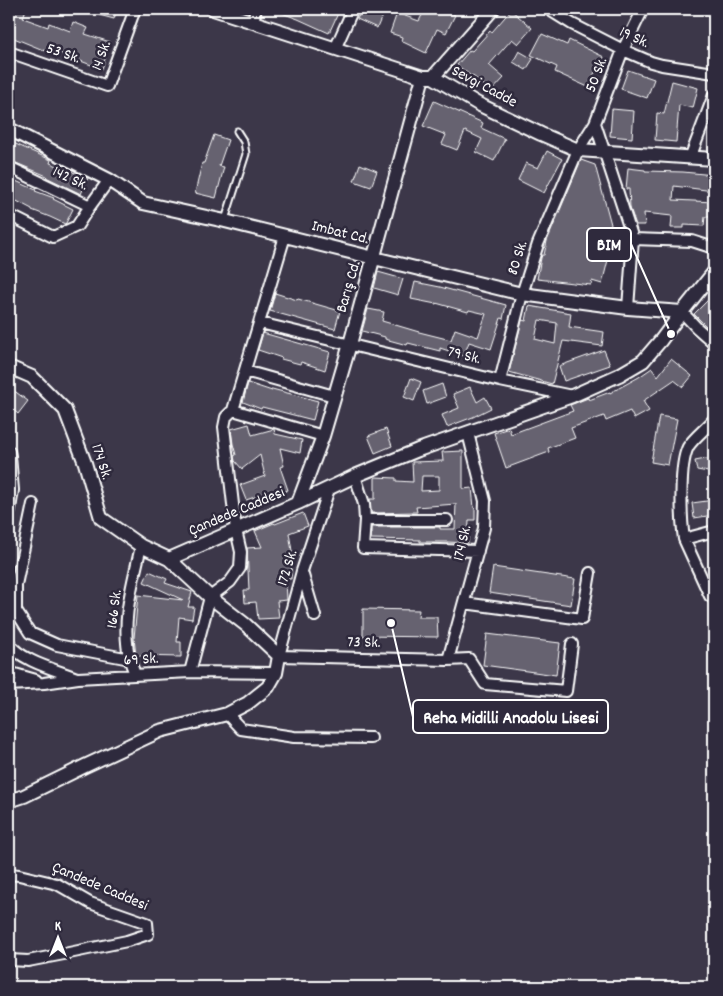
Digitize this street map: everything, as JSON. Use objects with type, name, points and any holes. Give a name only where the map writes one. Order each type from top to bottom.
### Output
[{"type":"street","name":"14 Sk.","points":[[107,86],[135,9]]},
{"type":"street","name":"Sevgi Cadde","points":[[213,9],[255,15],[335,49],[428,77],[478,104],[578,150],[714,159]]},
{"type":"street","points":[[335,49],[352,9]]},
{"type":"street","name":"Barış Cd.","points":[[298,503],[322,436],[428,77],[493,9]]},
{"type":"street","name":"19 Sk.","points":[[548,9],[572,24],[623,50],[657,64],[714,73]]},
{"type":"street","name":"50 Sk.","points":[[578,150],[595,123],[623,50],[643,9]]},
{"type":"street","name":"53 Sk.","points":[[9,52],[107,86]]},
{"type":"street","points":[[690,158],[714,95]]},
{"type":"street","points":[[595,123],[633,239],[628,308]]},
{"type":"street","name":"Imbat Cd.","points":[[9,129],[108,180],[143,203],[225,221],[522,294],[628,308],[682,312]]},
{"type":"street","name":"80 Sk.","points":[[500,380],[522,294],[538,244],[578,150]]},
{"type":"street","name":"142 Sk.","points":[[9,167],[90,206],[108,180]]},
{"type":"street","points":[[9,215],[53,237],[76,226],[90,206]]},
{"type":"street","points":[[190,672],[210,597],[230,582],[240,568],[241,552],[236,530],[224,427],[226,417],[233,410],[285,236]]},
{"type":"street","points":[[633,239],[692,241],[714,248]]},
{"type":"street","name":"Çandede Caddesi","points":[[169,559],[418,450],[572,396],[619,375],[643,361],[714,272]]},
{"type":"street","points":[[682,312],[714,343]]},
{"type":"street","name":"79 Sk.","points":[[260,323],[572,396]]},
{"type":"street","name":"174 Sk.","points":[[9,368],[32,377],[65,410],[85,463],[101,518],[141,546],[169,559]]},
{"type":"street","points":[[245,371],[334,396]]},
{"type":"street","points":[[233,410],[322,436]]},
{"type":"street","points":[[714,419],[689,446],[684,460],[682,506],[684,539],[710,596],[714,599]]},
{"type":"street","name":"174 Sk.","points":[[448,660],[484,528],[485,501],[468,433]]},
{"type":"street","points":[[9,451],[12,490],[9,515]]},
{"type":"street","points":[[355,476],[364,504],[363,548],[478,551]]},
{"type":"street","name":"172 Sk.","points":[[279,656],[302,571],[330,489]]},
{"type":"street","points":[[33,504],[16,585],[16,611],[30,633],[57,646],[130,659]]},
{"type":"street","points":[[365,520],[447,520]]},
{"type":"street","points":[[684,539],[714,531]]},
{"type":"street","name":"166 Sk.","points":[[135,675],[126,638],[126,618],[141,546]]},
{"type":"street","points":[[9,802],[160,731],[227,714],[248,703],[268,687],[276,673],[279,656],[169,559]]},
{"type":"street","points":[[302,571],[315,616]]},
{"type":"street","points":[[464,603],[582,619],[590,573]]},
{"type":"street","points":[[9,643],[12,648],[26,659],[78,678]]},
{"type":"street","name":"73 Sk.","points":[[279,656],[469,659],[485,684],[566,691],[572,644]]},
{"type":"street","points":[[9,671],[44,683]]},
{"type":"street","name":"69 Sk.","points":[[9,685],[44,683],[78,678],[190,672],[276,673]]},
{"type":"street","points":[[227,714],[241,729],[294,737],[371,738]]},
{"type":"street","name":"Çandede Caddesi","points":[[9,874],[19,874],[57,884],[90,903],[147,923],[148,934],[128,941],[28,961],[9,960]]},
{"type":"lane","points":[[225,221],[246,154],[244,142],[237,131]]},
{"type":"building","points":[[9,9],[26,9],[23,18],[48,27],[49,23],[70,31],[73,22],[88,28],[85,34],[110,42],[102,69],[54,51],[53,54],[9,36]]},
{"type":"building","points":[[101,9],[117,9],[114,19],[99,15]]},
{"type":"building","points":[[271,9],[340,9],[329,33]]},
{"type":"building","points":[[362,9],[385,9],[377,28],[357,19]]},
{"type":"building","points":[[425,9],[442,9],[455,15],[446,33],[437,29],[426,53],[401,41],[402,37],[390,33],[397,13],[419,21]]},
{"type":"building","points":[[511,10],[532,28],[518,44],[512,39],[489,65],[504,78],[491,92],[457,65],[490,31],[492,32]]},
{"type":"building","points":[[542,34],[567,45],[569,40],[604,57],[588,87],[555,72],[557,67],[531,55]]},
{"type":"building","points":[[519,51],[533,59],[526,70],[513,62]]},
{"type":"building","points":[[628,70],[654,79],[647,98],[621,89]]},
{"type":"building","points":[[672,81],[698,88],[693,108],[679,105],[676,142],[655,140],[657,113],[664,114]]},
{"type":"building","points":[[434,101],[483,123],[481,128],[505,139],[494,161],[476,152],[482,139],[465,131],[457,150],[442,144],[446,135],[423,126]]},
{"type":"building","points":[[612,109],[634,111],[632,138],[610,136]]},
{"type":"building","points":[[214,135],[228,140],[219,166],[224,167],[216,198],[195,193],[202,163],[204,163]]},
{"type":"building","points":[[9,141],[51,160],[50,163],[88,178],[81,194],[47,176],[9,160]]},
{"type":"building","points":[[547,151],[562,159],[544,193],[518,180],[526,163],[538,168]]},
{"type":"building","points":[[581,160],[595,165],[612,228],[590,234],[613,240],[602,284],[592,281],[591,285],[537,279],[547,241]]},
{"type":"building","points":[[360,164],[377,171],[371,187],[354,181]]},
{"type":"building","points":[[628,168],[645,171],[714,175],[714,191],[674,186],[673,200],[714,202],[714,217],[705,217],[704,226],[684,225],[684,228],[671,228],[672,216],[644,213],[645,225],[636,225],[630,208],[629,189],[626,189]]},
{"type":"building","points":[[9,178],[54,198],[73,209],[66,223],[32,210],[9,197]]},
{"type":"building","points":[[378,272],[403,279],[398,295],[374,288]]},
{"type":"building","points":[[415,282],[506,305],[503,319],[501,318],[491,349],[469,342],[464,356],[440,348],[440,351],[408,343],[407,345],[362,331],[368,309],[384,312],[382,321],[419,332],[451,340],[455,329],[478,337],[486,314],[469,310],[468,312],[436,303],[411,299]]},
{"type":"building","points":[[275,293],[340,311],[335,329],[270,311]]},
{"type":"building","points":[[714,294],[714,334],[694,314]]},
{"type":"building","points":[[529,306],[571,313],[569,327],[604,332],[602,346],[563,341],[552,384],[509,372],[522,320],[526,321]],"holes":[[[539,320],[557,323],[555,344],[535,339]]]},
{"type":"building","points":[[263,333],[330,352],[325,370],[301,362],[300,364],[281,359],[258,350]]},
{"type":"building","points":[[604,350],[610,365],[564,381],[559,366]]},
{"type":"building","points":[[671,359],[692,376],[683,387],[674,380],[643,401],[649,411],[634,419],[630,411],[606,421],[604,416],[571,428],[575,438],[548,448],[549,452],[506,468],[494,433],[509,428],[511,434],[573,411],[570,405],[588,398],[589,400],[610,393],[652,368],[658,376]]},
{"type":"building","points":[[411,378],[421,382],[414,401],[404,397]]},
{"type":"building","points":[[248,383],[272,391],[272,389],[318,401],[313,420],[262,407],[261,409],[243,402]]},
{"type":"building","points":[[442,384],[446,397],[427,404],[423,391]]},
{"type":"building","points":[[9,387],[28,401],[18,414],[9,406]]},
{"type":"building","points":[[470,387],[477,402],[485,397],[491,408],[447,427],[442,415],[459,408],[453,394]]},
{"type":"building","points":[[659,416],[677,419],[668,465],[651,462]]},
{"type":"building","points":[[249,424],[252,435],[274,429],[275,434],[302,440],[300,453],[280,448],[284,466],[280,467],[288,490],[272,496],[270,492],[246,500],[240,485],[265,476],[260,455],[242,469],[235,461],[234,456],[236,455],[231,429]]},
{"type":"building","points":[[386,429],[392,446],[375,453],[368,436]]},
{"type":"building","points":[[463,451],[463,489],[472,488],[475,509],[475,520],[469,520],[468,543],[371,539],[371,527],[440,527],[440,529],[455,529],[456,504],[416,507],[417,512],[371,513],[370,499],[375,499],[375,477],[396,478],[396,481],[413,482],[412,462],[443,461],[442,452]],"holes":[[[422,476],[439,476],[439,490],[421,491]]]},
{"type":"building","points":[[711,458],[714,473],[697,470],[695,461]]},
{"type":"building","points":[[714,500],[714,515],[694,518],[692,503]]},
{"type":"building","points":[[303,513],[308,526],[289,533],[293,557],[291,579],[286,579],[287,600],[277,601],[279,618],[258,619],[256,602],[245,603],[244,590],[249,590],[247,548],[262,547],[255,531]]},
{"type":"building","points":[[493,567],[575,579],[571,605],[489,593]]},
{"type":"building","points":[[149,571],[167,579],[165,583],[192,592],[188,607],[194,607],[192,619],[179,617],[177,642],[181,642],[181,657],[136,656],[134,638],[138,595],[183,600],[144,582]]},
{"type":"building","points":[[363,609],[419,610],[418,617],[437,617],[438,637],[363,636]]},
{"type":"building","points":[[487,634],[560,643],[556,675],[483,665]]},
{"type":"place","name":"BIM","points":[[671,334]]},
{"type":"place","name":"Reha Midilli Anadolu Lisesi","points":[[391,623]]}]
